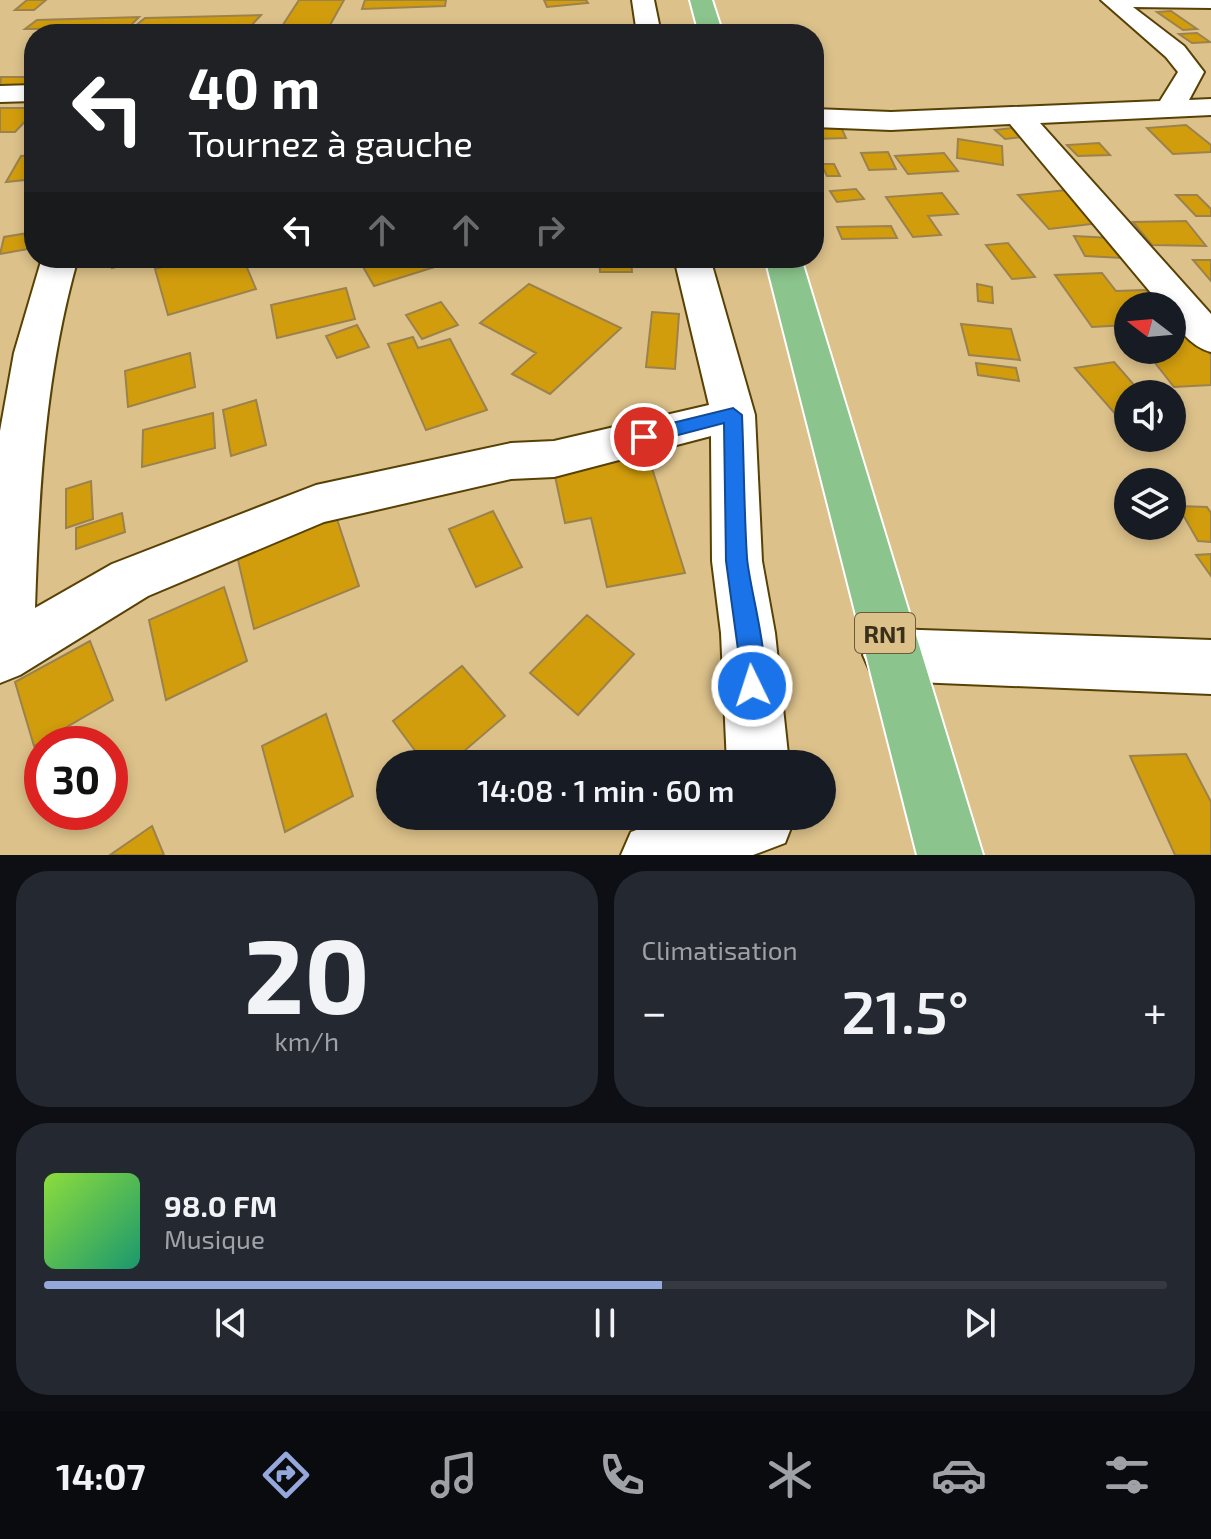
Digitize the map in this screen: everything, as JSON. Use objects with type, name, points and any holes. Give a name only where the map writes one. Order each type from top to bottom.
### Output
[{"type":"highway","points":[[701,0],[708,24]]},
{"type":"highway","name":"RN1","points":[[786,268],[827,409],[891,655],[950,855]]},
{"type":"street","points":[[643,0],[647,24]]},
{"type":"street","points":[[1112,0],[1211,1]]},
{"type":"street","points":[[1112,0],[1127,17],[1187,65],[1191,72],[1170,108]]},
{"type":"street","points":[[0,94],[24,93]]},
{"type":"street","points":[[824,119],[878,122],[1211,107]]},
{"type":"street","points":[[1018,116],[1211,339]]},
{"type":"street","points":[[3,656],[19,448],[47,294],[56,268]]},
{"type":"street","points":[[695,268],[733,415],[737,561],[748,633],[757,750]]},
{"type":"street","points":[[3,656],[130,580],[316,504],[511,461],[554,459],[733,415]]},
{"type":"street","points":[[891,655],[1211,667]]},
{"type":"street","points":[[654,855],[720,830]]},
{"type":"building","points":[[27,0],[46,0],[34,10],[15,10]]},
{"type":"building","points":[[299,0],[344,0],[331,24],[283,24]]},
{"type":"building","points":[[365,0],[446,0],[445,6],[362,9]]},
{"type":"building","points":[[544,0],[586,0],[588,3],[547,7]]},
{"type":"building","points":[[1171,11],[1197,29],[1183,30],[1157,12]]},
{"type":"building","points":[[261,15],[253,24],[138,24],[145,18]]},
{"type":"building","points":[[139,17],[132,24],[32,24],[37,20]]},
{"type":"building","points":[[1197,33],[1210,42],[1192,43],[1179,34]]},
{"type":"building","points":[[1,77],[24,77],[24,89],[0,90]]},
{"type":"building","points":[[0,108],[24,108],[24,123],[15,132],[0,132]]},
{"type":"building","points":[[840,125],[846,138],[824,139],[824,126]]},
{"type":"building","points":[[1186,125],[1211,145],[1211,152],[1173,154],[1147,128]]},
{"type":"building","points":[[1012,128],[1022,137],[1005,139],[995,130]]},
{"type":"building","points":[[958,139],[1002,146],[1003,165],[957,158]]},
{"type":"building","points":[[1099,143],[1110,155],[1078,156],[1067,145]]},
{"type":"building","points":[[888,152],[896,169],[869,170],[861,153]]},
{"type":"building","points":[[944,153],[958,171],[908,174],[895,156]]},
{"type":"building","points":[[24,156],[24,180],[6,182]]},
{"type":"building","points":[[824,164],[834,164],[840,176],[827,176]]},
{"type":"building","points":[[856,189],[864,199],[837,202],[830,191]]},
{"type":"building","points":[[1067,190],[1100,223],[1049,229],[1018,195]]},
{"type":"building","points":[[942,193],[958,214],[928,216],[941,235],[913,237],[886,197]]},
{"type":"building","points":[[1176,195],[1197,195],[1211,209],[1211,216],[1196,216]]},
{"type":"building","points":[[1186,221],[1206,246],[1152,245],[1133,222]]},
{"type":"building","points":[[891,226],[897,238],[842,239],[837,227]]},
{"type":"building","points":[[24,234],[24,250],[0,254],[4,237]]},
{"type":"building","points":[[1074,236],[1112,238],[1122,258],[1085,256]]},
{"type":"building","points":[[1008,243],[1035,277],[1012,279],[986,245]]},
{"type":"building","points":[[1193,260],[1211,260],[1211,281]]},
{"type":"building","points":[[247,268],[256,289],[168,315],[155,269]]},
{"type":"building","points":[[364,268],[431,268],[374,286]]},
{"type":"building","points":[[600,268],[632,268],[632,272],[600,272]]},
{"type":"building","points":[[1102,273],[1116,291],[1148,292],[1114,292],[1114,326],[1092,327],[1055,275]]},
{"type":"building","points":[[529,284],[621,328],[550,394],[512,374],[536,353],[480,323]]},
{"type":"building","points":[[977,284],[992,287],[993,303],[978,301]]},
{"type":"building","points":[[346,288],[355,319],[277,338],[271,305]]},
{"type":"building","points":[[441,302],[458,325],[422,339],[406,315]]},
{"type":"building","points":[[652,312],[679,314],[675,369],[646,367]]},
{"type":"building","points":[[961,324],[1011,329],[1020,360],[969,355]]},
{"type":"building","points":[[357,325],[369,347],[337,358],[326,336]]},
{"type":"building","points":[[1186,329],[1211,355],[1211,385],[1186,386],[1186,380],[1169,380],[1156,364],[1186,364]]},
{"type":"building","points":[[413,337],[418,348],[450,339],[487,410],[426,430],[388,344]]},
{"type":"building","points":[[190,353],[195,387],[128,407],[125,371]]},
{"type":"building","points":[[1114,362],[1130,380],[1114,380],[1114,413],[1075,368]]},
{"type":"building","points":[[976,363],[1016,368],[1019,381],[978,375]]},
{"type":"building","points":[[256,400],[266,445],[231,456],[223,410]]},
{"type":"building","points":[[213,413],[215,448],[142,467],[143,430]]},
{"type":"building","points":[[645,446],[685,573],[607,587],[591,518],[565,523],[552,462]]},
{"type":"building","points":[[91,481],[93,519],[66,528],[66,489]]},
{"type":"building","points":[[1186,506],[1207,507],[1211,513],[1211,542],[1198,541],[1186,520]]},
{"type":"building","points":[[334,510],[359,586],[254,629],[235,547]]},
{"type":"building","points":[[493,511],[522,567],[476,587],[449,529]]},
{"type":"building","points":[[122,513],[125,532],[76,549],[76,528]]},
{"type":"building","points":[[1211,554],[1211,576],[1196,555]]},
{"type":"building","points":[[224,587],[247,661],[166,700],[149,620]]},
{"type":"building","points":[[587,615],[634,654],[578,715],[530,673]]},
{"type":"building","points":[[90,641],[113,700],[68,726],[28,726],[15,682]]},
{"type":"building","points":[[462,666],[505,716],[465,750],[415,750],[393,721]]},
{"type":"building","points":[[326,714],[353,796],[285,832],[262,746]]},
{"type":"building","points":[[1186,754],[1211,802],[1211,855],[1175,855],[1130,756]]},
{"type":"building","points":[[152,826],[164,855],[110,855]]},
{"type":"route","points":[[644,437],[733,415],[737,561],[752,686]]}]
